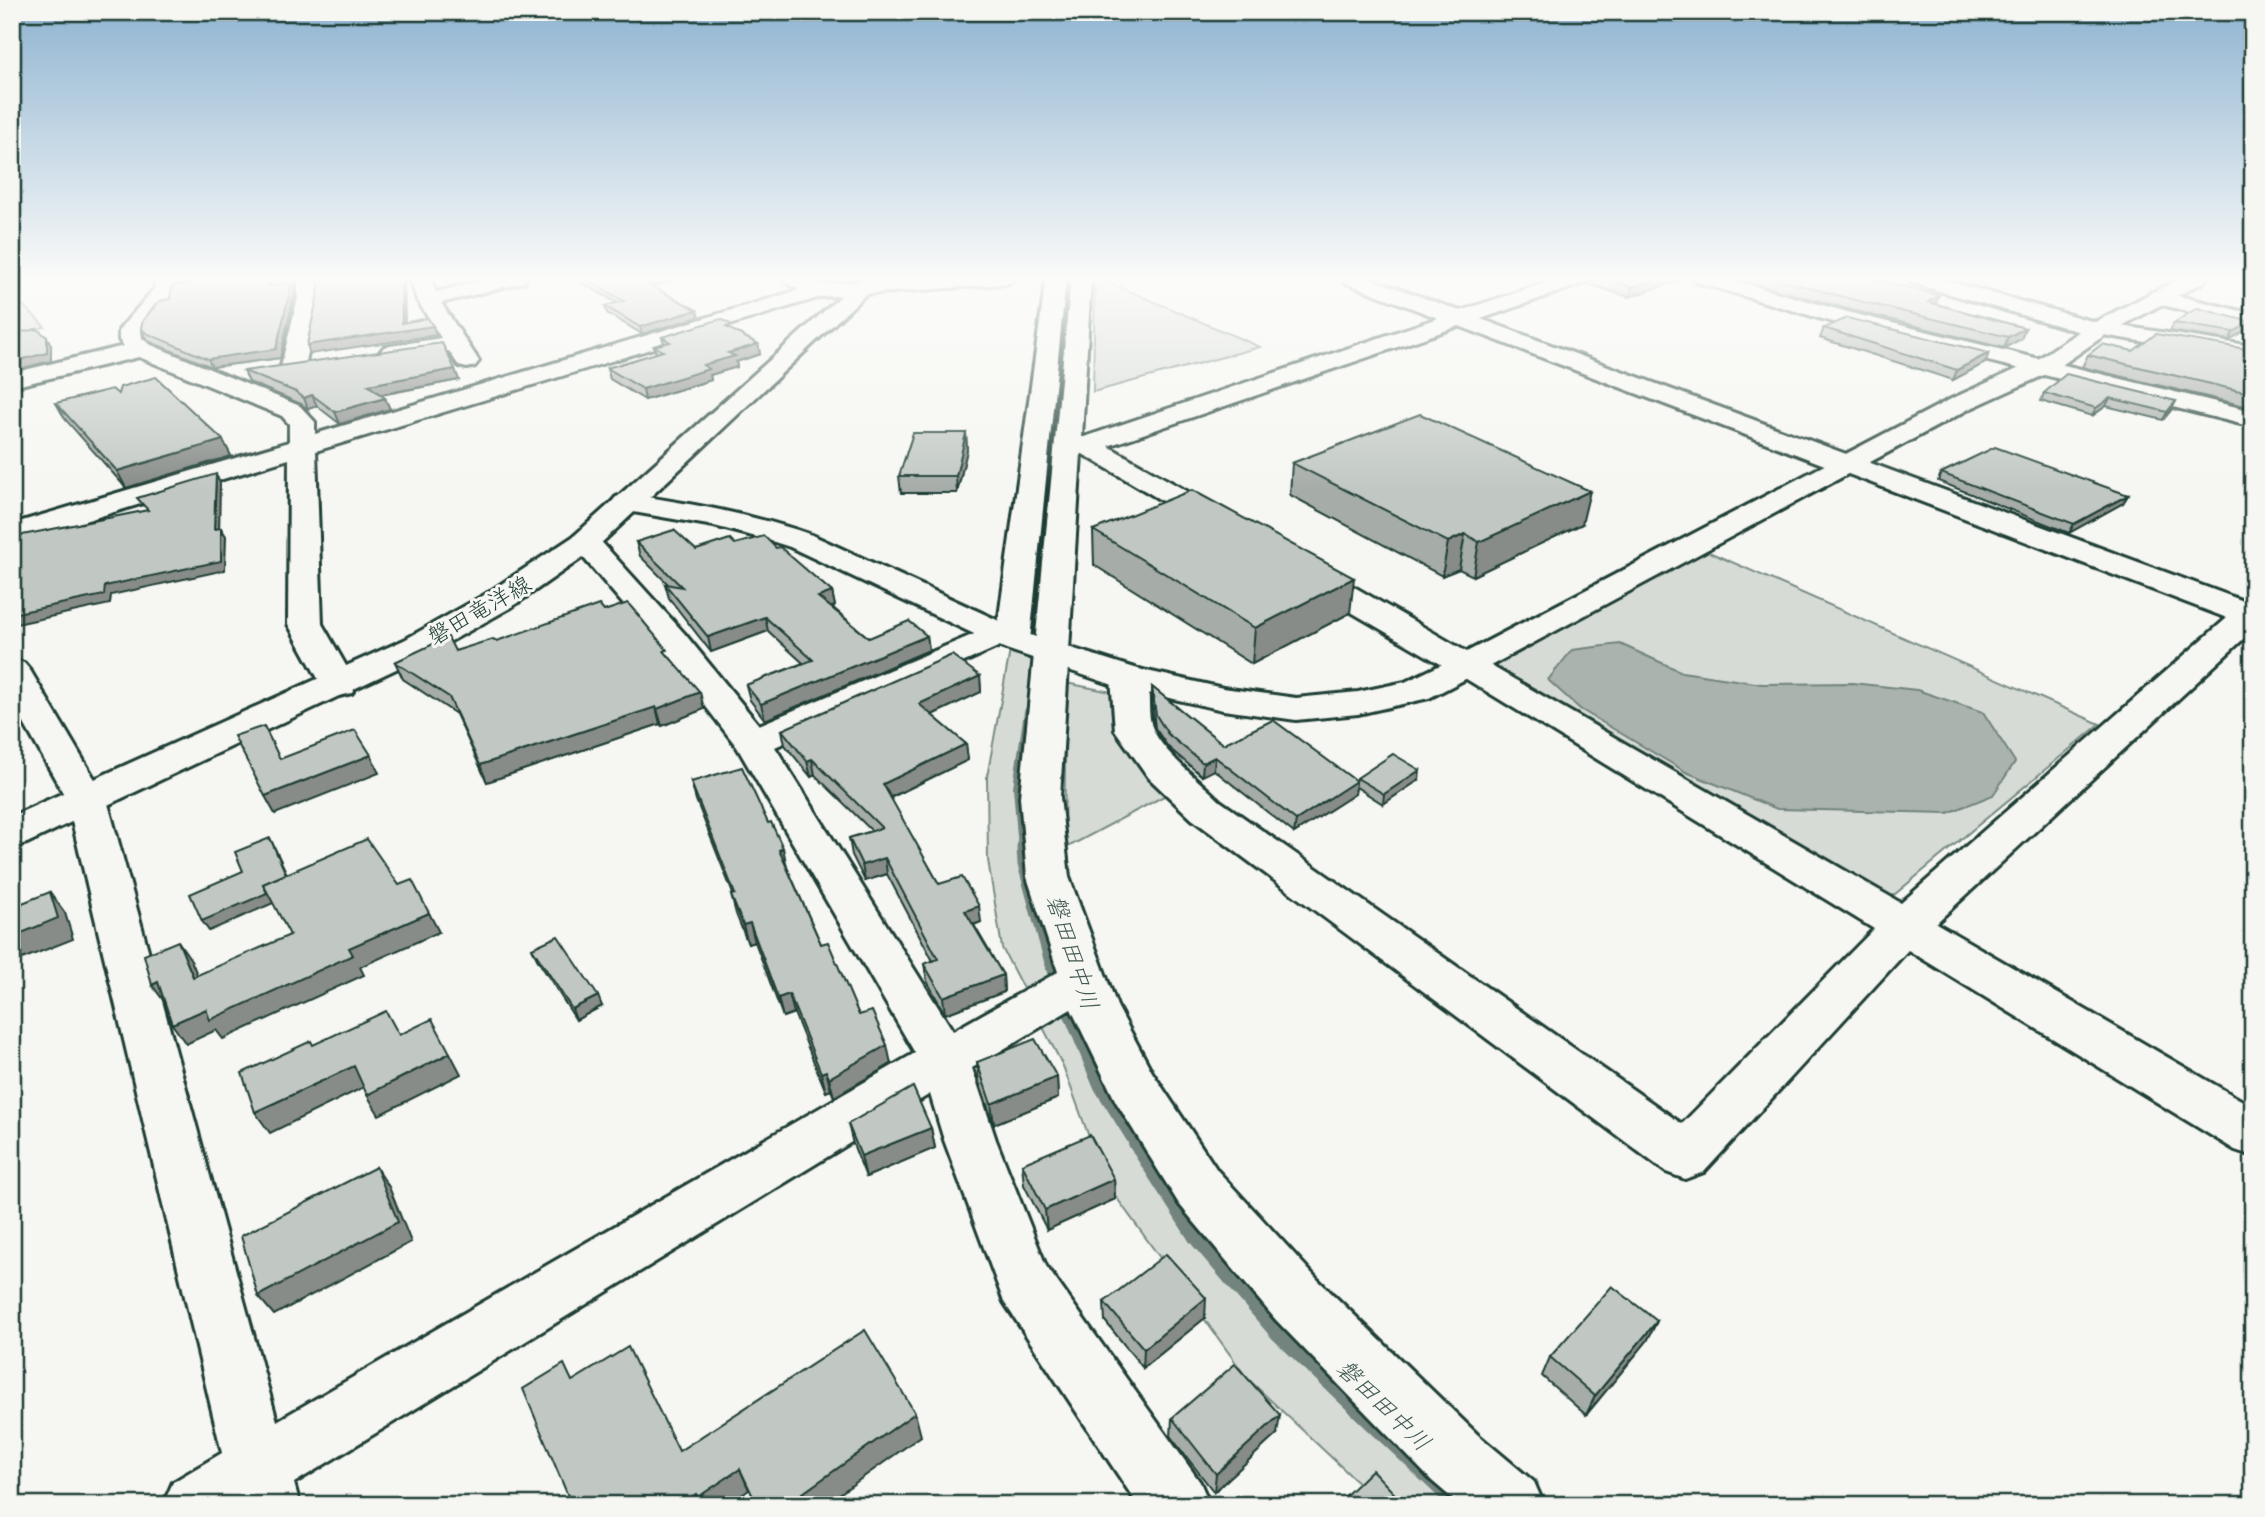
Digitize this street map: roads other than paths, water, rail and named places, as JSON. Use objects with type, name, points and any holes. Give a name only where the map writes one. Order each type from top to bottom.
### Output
[{"type":"street","points":[[12,380],[141,349],[291,411],[302,422],[305,624],[339,685]]},
{"type":"street","points":[[273,369],[283,349]]},
{"type":"street","points":[[374,354],[413,349]]},
{"type":"street","points":[[460,349],[486,390]]},
{"type":"street","points":[[12,534],[625,349]]},
{"type":"street","name":"磐田竜洋線","points":[[12,833],[339,685],[416,647],[498,601],[585,542],[794,349]]},
{"type":"street","points":[[1050,349],[1026,645],[1048,877],[1093,1006],[1135,1087],[1198,1187],[1297,1300],[1455,1458],[1511,1505]]},
{"type":"street","points":[[1026,645],[1077,444],[1079,349]]},
{"type":"street","points":[[1077,444],[1369,349]]},
{"type":"street","points":[[1129,678],[1134,730],[1163,769],[1206,810],[1685,1156],[1904,926],[2252,614],[1540,349]]},
{"type":"street","points":[[1973,349],[2253,419]]},
{"type":"street","points":[[626,503],[730,518],[767,528],[1026,645],[1129,678],[1223,699],[1296,709],[1358,703],[1416,690],[1467,665],[1960,404],[2044,366],[2070,349]]},
{"type":"street","points":[[2221,349],[2253,354]]},
{"type":"street","points":[[210,377],[320,362]]},
{"type":"street","points":[[1077,444],[1240,534]]},
{"type":"street","points":[[585,542],[672,640],[753,742],[945,1060],[970,1140],[1024,1283],[1177,1505]]},
{"type":"street","points":[[1288,562],[1467,665],[2253,1134]]},
{"type":"street","points":[[753,742],[1026,645]]},
{"type":"street","points":[[12,670],[87,800],[261,1487]]},
{"type":"street","points":[[196,1505],[261,1487],[945,1060],[1084,979]]},
{"type":"waterway","name":"磐田田中川","points":[[1023,848],[1018,787],[1029,712]]},
{"type":"waterway","name":"磐田田中川","points":[[1023,847],[1024,864],[1055,977],[1099,1084],[1137,1145]]},
{"type":"waterway","name":"磐田田中川","points":[[1136,1143],[1196,1237],[1278,1333],[1458,1505]]}]
